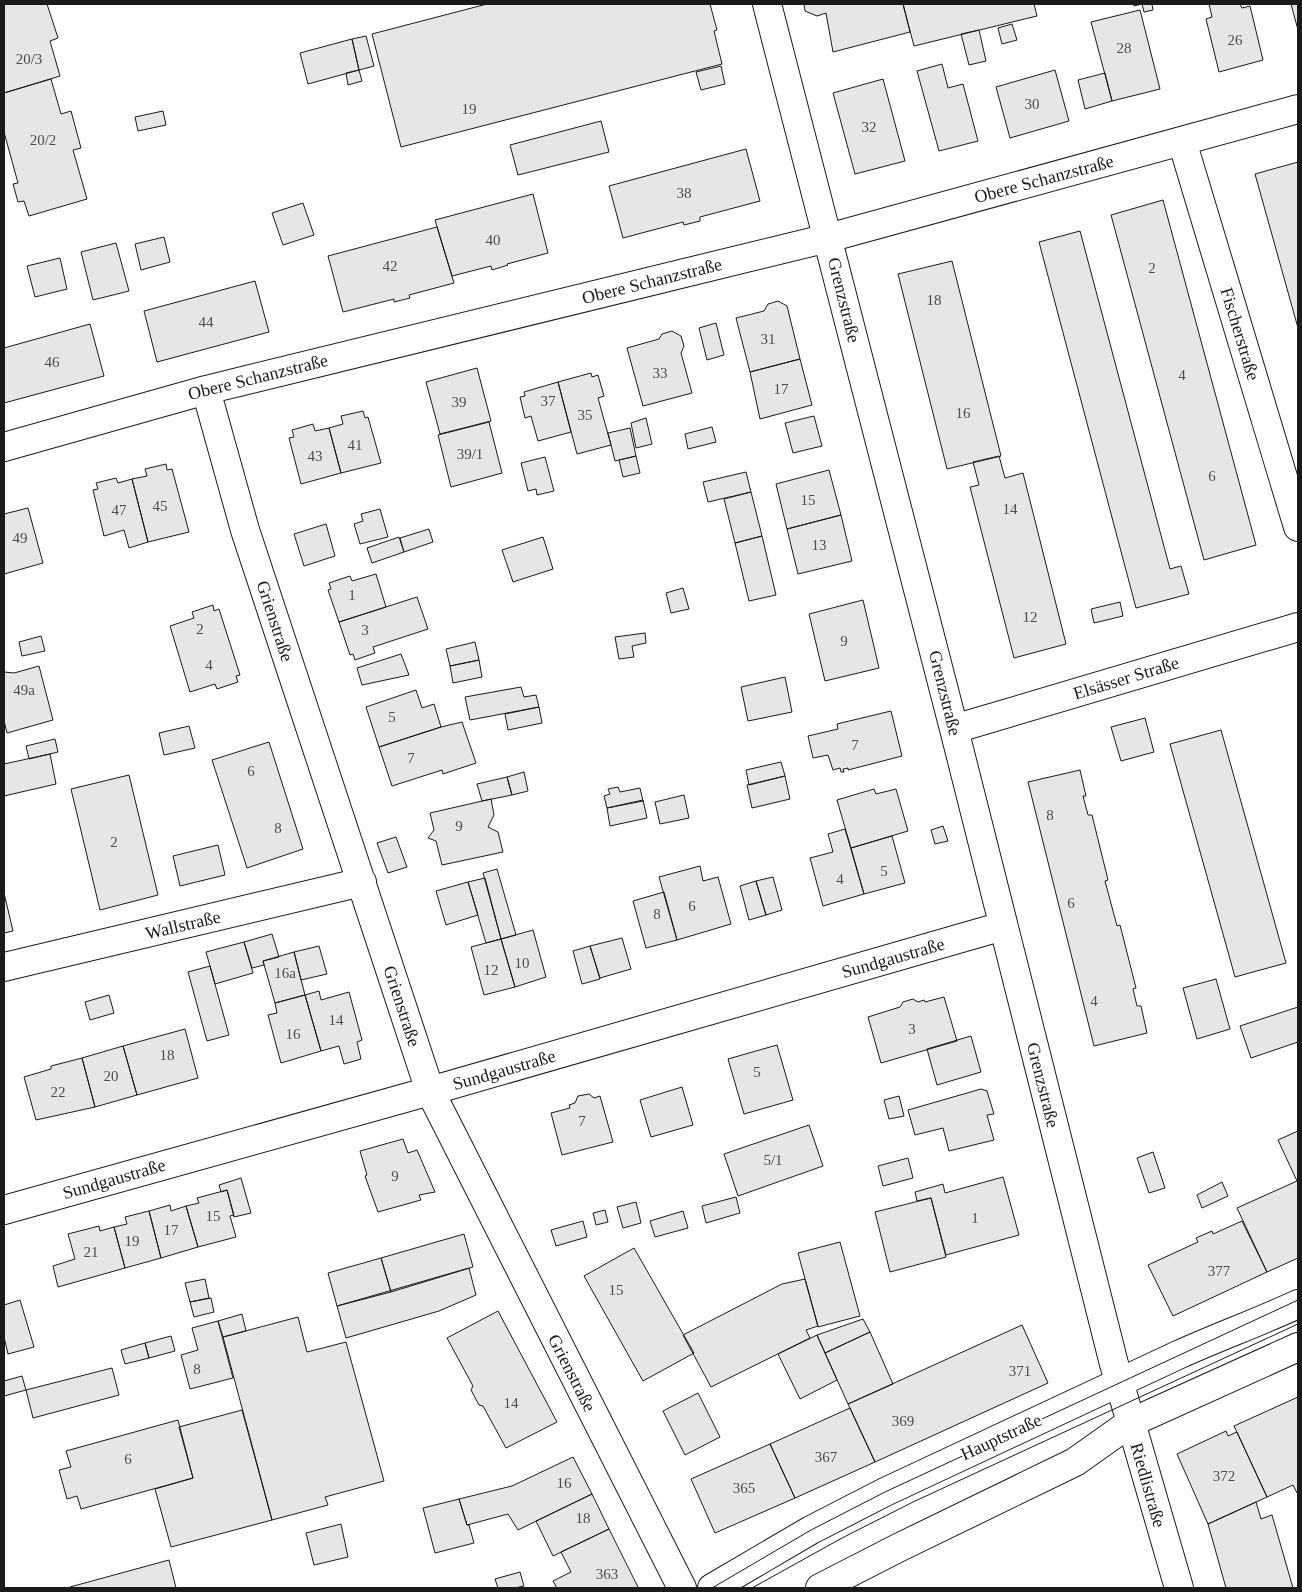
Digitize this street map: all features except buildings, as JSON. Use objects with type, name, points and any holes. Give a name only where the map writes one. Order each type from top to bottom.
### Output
[{"type":"street","name":"Grenzstraße","points":[[767,4],[954,729],[1119,1382]]},
{"type":"street","name":"Obere Schanzstraße","points":[[4,447],[206,390],[828,238],[1298,109]]},
{"type":"street","name":"Fischerstraße","points":[[1182,140],[1298,527]]},
{"type":"street","name":"Grienstraße","points":[[206,390],[245,530],[430,1091],[682,1588]]},
{"type":"street","name":"Elsässer Straße","points":[[954,729],[1298,627]]},
{"type":"street","name":"Wallstraße","points":[[4,967],[362,882]]},
{"type":"street","name":"Sundgaustraße","points":[[4,1210],[430,1091],[1003,926]]},
{"type":"street","name":"Hauptstraße","points":[[712,1588],[811,1530],[885,1492],[1119,1382],[1207,1342],[1250,1326],[1298,1304]]},
{"type":"street","points":[[820,1588],[889,1552],[1075,1462],[1130,1423],[1298,1347]]},
{"type":"street","name":"Riedlistraße","points":[[1119,1382],[1179,1588]]},
{"type":"tram line","points":[[712,1588],[811,1530],[885,1492],[1298,1300]]},
{"type":"tram line","points":[[752,1588],[842,1538],[913,1502],[1298,1324]]}]
